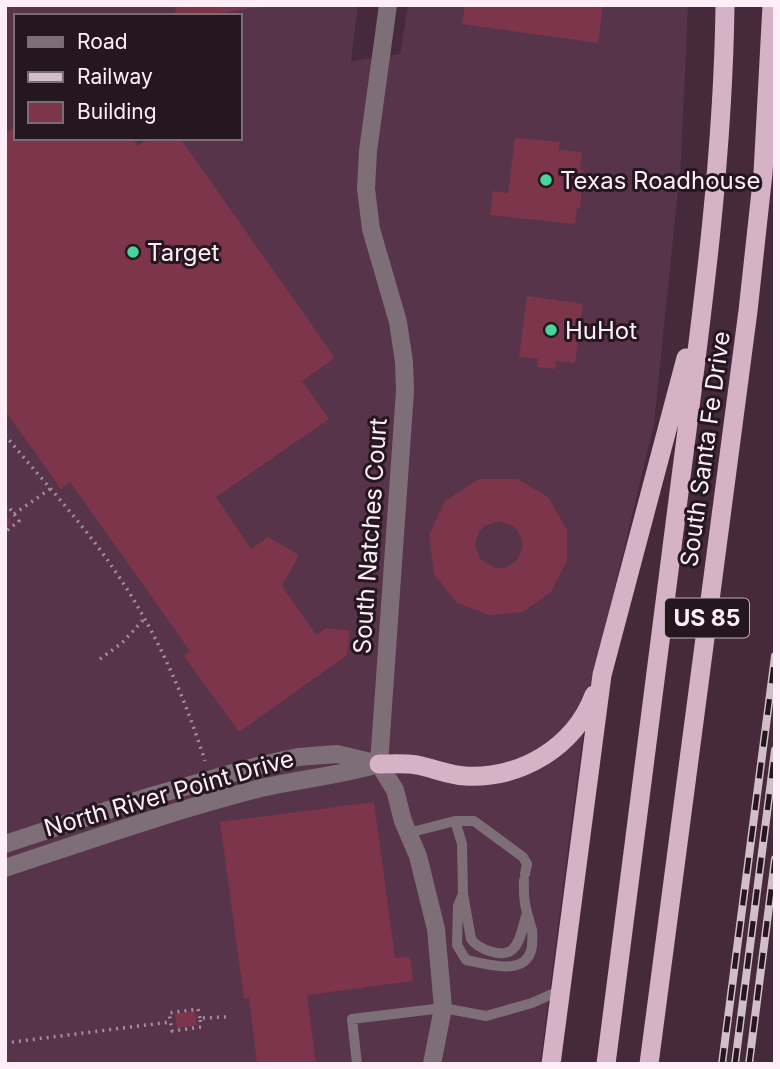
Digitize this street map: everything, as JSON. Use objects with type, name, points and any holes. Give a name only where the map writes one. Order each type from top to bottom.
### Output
[{"type":"highway","name":"South Santa Fe Drive","points":[[606,1064],[705,289],[721,134],[725,5]]},
{"type":"highway","name":"South Santa Fe Drive","points":[[649,1064],[748,311],[763,173],[772,5]]},
{"type":"highway","points":[[763,173],[775,67]]},
{"type":"highway","points":[[379,764],[419,766],[463,776],[484,776],[526,766],[544,757],[579,724],[590,706],[602,675],[705,289]]},
{"type":"highway","points":[[551,1064],[602,675]]},
{"type":"street","name":"South Natches Court","points":[[379,764],[405,390],[398,322],[371,229],[366,189],[368,150],[388,5]]},
{"type":"street","name":"North River Point Drive","points":[[5,844],[145,798],[298,757],[337,754],[379,764]]},
{"type":"street","points":[[379,764],[395,790],[418,856],[436,929],[443,1008],[432,1064]]},
{"type":"street","name":"North River Point Drive","points":[[5,868],[156,817],[216,800],[282,783],[379,764]]},
{"type":"lane","points":[[408,833],[455,821],[474,821],[523,857],[527,864],[523,904],[533,932],[531,955],[523,963],[515,967],[466,960],[457,945],[458,906],[463,894]]},
{"type":"lane","points":[[455,821],[462,844],[463,894],[471,939],[475,945],[491,952],[506,953],[513,949],[526,916]]},
{"type":"lane","points":[[357,1064],[352,1019],[443,1008],[486,1016],[532,1003],[561,990]]},
{"type":"path","points":[[5,435],[100,549],[145,618],[176,680],[205,761]]},
{"type":"path","points":[[14,514],[50,489]]},
{"type":"path","points":[[5,508],[8,506],[19,521],[5,531]]},
{"type":"path","points":[[100,659],[122,643],[145,618]]},
{"type":"path","points":[[198,1009],[201,1027],[172,1031],[170,1022],[169,1013],[198,1009]]},
{"type":"path","points":[[200,1018],[227,1017]]},
{"type":"path","points":[[5,1043],[170,1022]]},
{"type":"shaded area","points":[[5,5],[358,5],[351,61],[400,54],[408,5],[688,5],[681,160],[654,424],[596,665],[582,742],[540,1064],[5,1064]]},
{"type":"building","points":[[175,5],[260,5],[215,14],[176,14]]},
{"type":"building","points":[[465,5],[603,5],[598,43],[462,24]]},
{"type":"building","name":"Target","points":[[14,127],[14,140],[134,140],[138,146],[147,140],[181,140],[335,358],[302,381],[329,419],[216,497],[251,549],[268,537],[299,555],[282,586],[316,635],[326,628],[350,631],[347,655],[239,732],[184,656],[190,651],[70,482],[61,489],[5,411],[5,134]]},
{"type":"building","name":"Texas Roadhouse","points":[[515,138],[560,142],[559,150],[582,152],[580,169],[584,170],[580,208],[577,208],[575,224],[490,215],[493,191],[508,193]]},
{"type":"building","name":"HuHot","points":[[527,296],[583,304],[575,363],[556,361],[555,369],[537,367],[538,359],[519,357]]},
{"type":"building","points":[[479,479],[518,479],[548,497],[567,530],[567,561],[551,592],[523,612],[489,615],[456,602],[434,574],[429,535],[445,501]],"holes":[[[499,521],[513,526],[523,544],[516,561],[505,568],[495,568],[480,559],[475,545],[484,526]]]},
{"type":"building","points":[[5,513],[12,523],[5,528]]},
{"type":"building","points":[[374,802],[395,958],[410,957],[413,981],[307,995],[316,1064],[257,1064],[249,998],[244,998],[220,822]]},
{"type":"building","points":[[195,1011],[197,1025],[177,1028],[175,1014]]},
{"type":"tram line","points":[[774,1064],[775,1057]]},
{"type":"railway","points":[[722,1064],[775,656]]},
{"type":"railway","points":[[735,1064],[775,750]]},
{"type":"railway","points":[[749,1064],[775,859]]},
{"type":"place","name":"Texas Roadhouse","points":[[546,180]]},
{"type":"place","name":"Target","points":[[133,252]]},
{"type":"place","name":"HuHot","points":[[551,330]]}]
